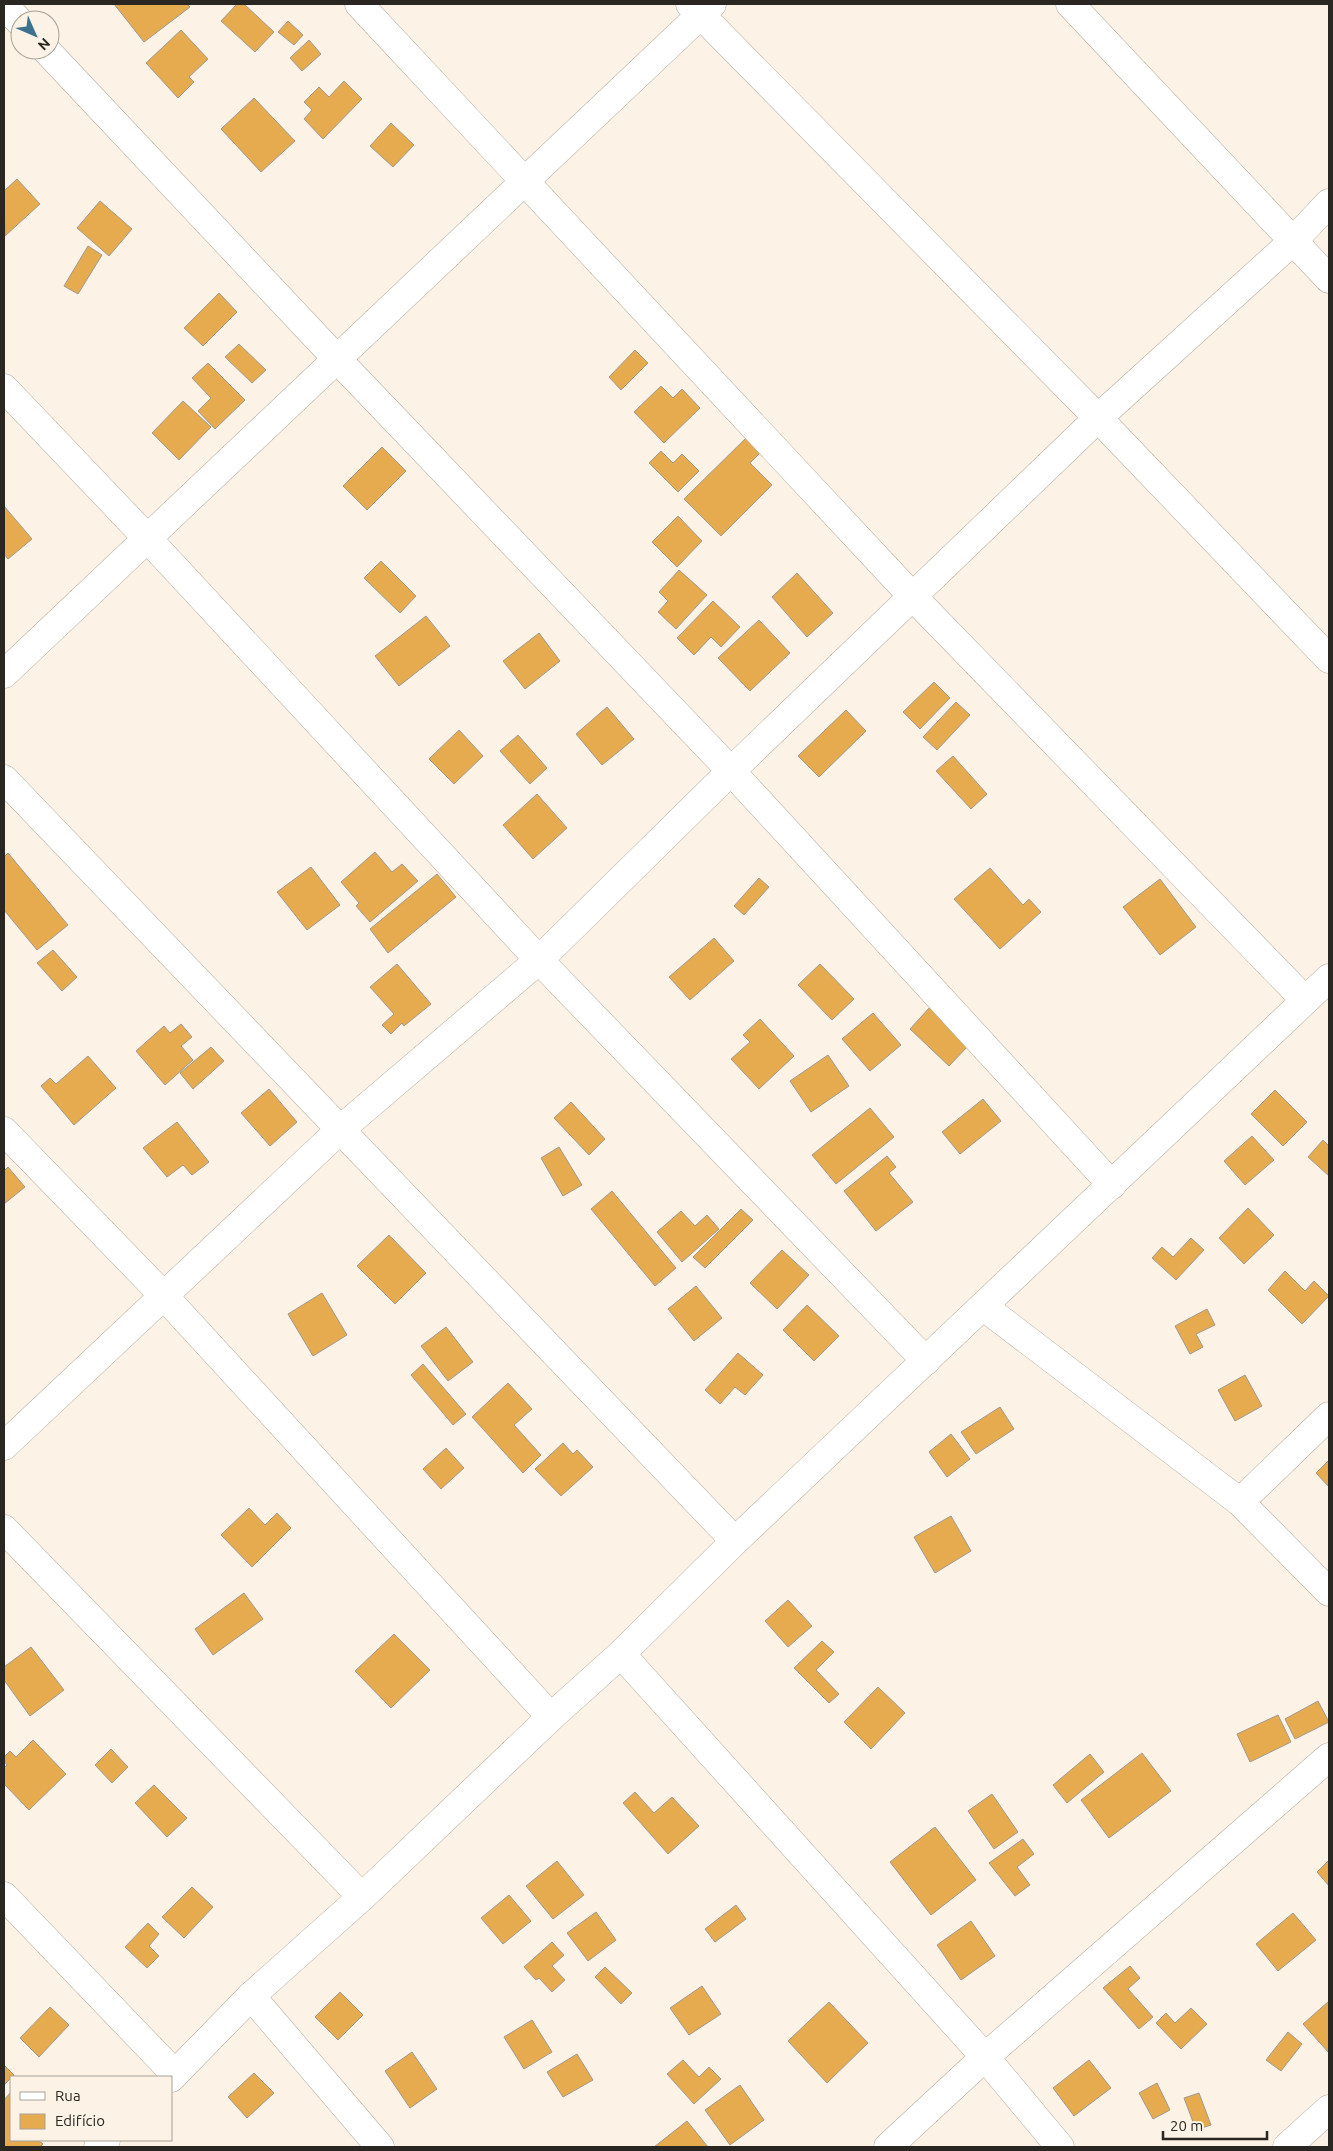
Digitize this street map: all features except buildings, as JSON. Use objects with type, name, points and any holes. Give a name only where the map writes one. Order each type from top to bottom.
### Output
[{"type":"street","points":[[359,4],[524,183],[913,597],[1306,1000]]},
{"type":"street","points":[[1070,4],[1329,279]]},
{"type":"street","points":[[4,674],[524,183],[701,8],[1329,659]]},
{"type":"street","points":[[55,60],[337,359],[730,771],[1112,1184]]},
{"type":"street","points":[[4,1446],[341,1129],[539,960],[730,771],[1098,418],[1293,241],[1329,203]]},
{"type":"street","points":[[4,388],[148,538],[539,960],[926,1361]]},
{"type":"street","points":[[4,779],[735,1541]]},
{"type":"street","points":[[4,1896],[173,2076],[251,1996],[362,1897],[551,1717],[621,1654],[735,1541],[1329,978]]},
{"type":"street","points":[[4,1131],[164,1296],[551,1717]]},
{"type":"street","points":[[984,1307],[1240,1502],[1329,1592]]},
{"type":"street","points":[[1240,1502],[1329,1416]]},
{"type":"street","points":[[4,1529],[362,1897]]},
{"type":"street","points":[[621,1654],[985,2057],[1060,2147]]},
{"type":"street","points":[[888,2147],[985,2057],[1329,1757]]},
{"type":"street","points":[[251,1996],[380,2147]]},
{"type":"street","points":[[1287,2147],[1329,2109]]}]
